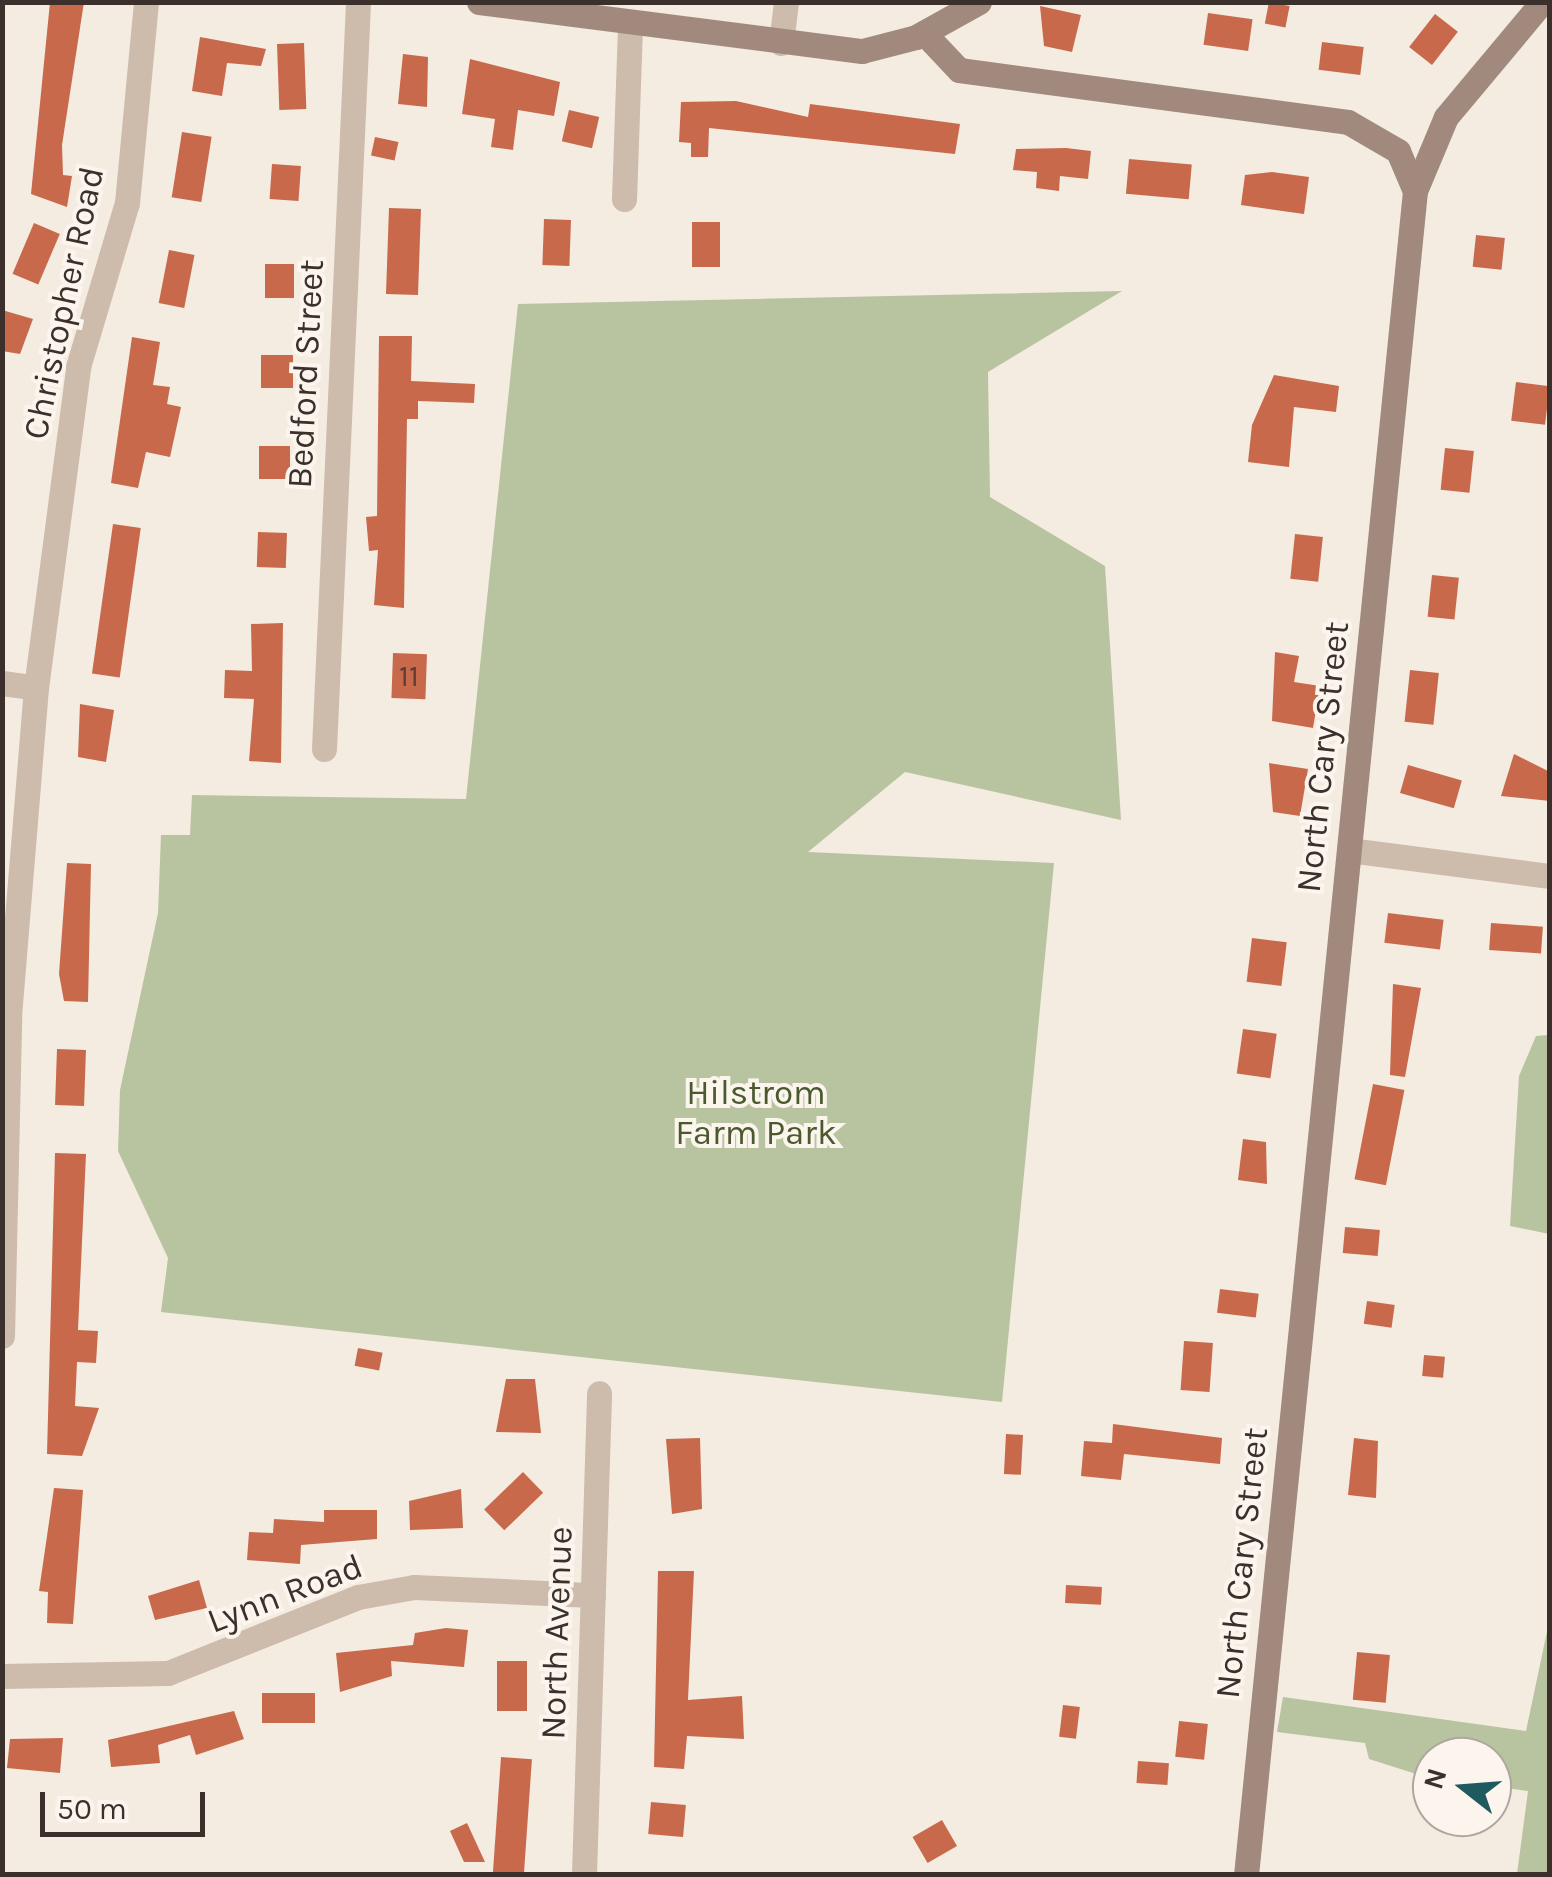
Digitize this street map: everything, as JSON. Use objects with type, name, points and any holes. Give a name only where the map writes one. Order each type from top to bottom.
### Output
[{"type":"main road","points":[[493,3],[781,43],[862,50],[924,33],[979,2]]},
{"type":"main road","name":"North Cary Street","points":[[1246,1874],[1416,192],[1446,116],[1542,2]]},
{"type":"main road","points":[[924,33],[958,70],[1348,122],[1398,151],[1416,192]]},
{"type":"street","name":"Christopher Road","points":[[2,1336],[6,1015],[36,688],[78,368],[127,203],[146,2]]},
{"type":"street","name":"Bedford Street","points":[[324,749],[358,2]]},
{"type":"street","points":[[781,43],[786,2]]},
{"type":"street","points":[[624,199],[630,22]]},
{"type":"street","points":[[2,684],[36,688]]},
{"type":"street","points":[[1349,850],[1550,876]]},
{"type":"street","name":"North Avenue","points":[[584,1874],[599,1393]]},
{"type":"street","name":"Lynn Road","points":[[2,1676],[168,1673],[358,1597],[414,1587],[593,1594]]},
{"type":"green space","name":"Hilstrom Farm Park","points":[[1122,291],[988,372],[990,497],[1105,566],[1121,820],[905,772],[808,852],[1054,863],[1002,1402],[161,1312],[168,1258],[118,1151],[120,1090],[158,913],[161,835],[190,835],[192,795],[466,799],[518,304]]},
{"type":"green space","points":[[1550,1035],[1549,1234],[1510,1226],[1519,1076],[1536,1036]]},
{"type":"green space","points":[[1549,1622],[1549,1874],[1517,1874],[1528,1791],[1512,1789],[1512,1737],[1412,1737],[1412,1773],[1369,1759],[1365,1743],[1277,1732],[1283,1697],[1526,1731]]},
{"type":"building","points":[[50,2],[84,2],[62,145],[63,175],[72,176],[67,207],[31,194]]},
{"type":"building","points":[[1269,2],[1290,6],[1285,28],[1265,24]]},
{"type":"building","points":[[1040,6],[1081,15],[1072,52],[1044,46]]},
{"type":"building","points":[[1208,13],[1253,19],[1248,51],[1204,45]]},
{"type":"building","points":[[1435,14],[1458,32],[1432,65],[1409,47]]},
{"type":"building","points":[[200,37],[266,49],[261,66],[227,63],[222,96],[192,91]]},
{"type":"building","points":[[1322,42],[1364,47],[1360,75],[1319,70]]},
{"type":"building","points":[[304,43],[306,109],[279,110],[277,44]]},
{"type":"building","points":[[403,54],[428,57],[427,107],[398,104]]},
{"type":"building","points":[[470,59],[560,82],[554,116],[518,110],[513,150],[491,147],[495,119],[462,114]]},
{"type":"building","points":[[736,101],[808,117],[810,104],[960,124],[955,154],[709,128],[708,157],[691,157],[691,143],[679,142],[681,102]]},
{"type":"building","points":[[569,110],[599,117],[592,148],[562,141]]},
{"type":"building","points":[[182,132],[212,137],[201,202],[172,197]]},
{"type":"building","points":[[375,137],[398,142],[395,161],[371,156]]},
{"type":"building","points":[[1016,149],[1091,151],[1088,179],[1060,176],[1059,191],[1036,188],[1037,172],[1013,170]]},
{"type":"building","points":[[1129,159],[1192,164],[1189,199],[1126,194]]},
{"type":"building","points":[[272,164],[301,166],[298,201],[270,199]]},
{"type":"building","points":[[1272,172],[1309,177],[1304,214],[1241,205],[1245,175]]},
{"type":"building","points":[[389,208],[421,209],[418,295],[386,294]]},
{"type":"building","points":[[544,219],[571,220],[569,266],[542,265]]},
{"type":"building","points":[[692,222],[720,222],[720,267],[692,267]]},
{"type":"building","points":[[34,223],[60,234],[38,285],[13,274]]},
{"type":"building","points":[[1476,235],[1505,238],[1501,270],[1473,267]]},
{"type":"building","points":[[169,250],[195,255],[184,308],[159,303]]},
{"type":"building","points":[[265,264],[294,264],[294,298],[265,298]]},
{"type":"building","points":[[2,310],[33,319],[20,354],[2,351]]},
{"type":"building","points":[[379,336],[412,336],[411,381],[475,384],[474,403],[418,401],[418,419],[407,419],[404,608],[374,605],[378,550],[369,551],[366,517],[377,516]]},
{"type":"building","points":[[132,337],[160,342],[153,385],[170,387],[167,404],[181,407],[170,457],[146,452],[138,488],[111,483]]},
{"type":"building","points":[[261,355],[293,355],[293,388],[261,388]]},
{"type":"building","points":[[1274,375],[1339,386],[1336,412],[1294,407],[1289,467],[1248,462],[1252,425]]},
{"type":"building","points":[[1516,382],[1550,386],[1545,425],[1511,421]]},
{"type":"building","points":[[259,446],[290,446],[290,479],[259,479]]},
{"type":"building","points":[[1445,448],[1474,451],[1469,493],[1441,490]]},
{"type":"building","points":[[113,524],[141,528],[120,677],[92,674]]},
{"type":"building","points":[[258,532],[287,533],[286,568],[257,567]]},
{"type":"building","points":[[1295,534],[1323,537],[1318,582],[1290,579]]},
{"type":"building","points":[[1432,575],[1459,578],[1454,620],[1428,617]]},
{"type":"building","points":[[283,623],[281,763],[249,761],[254,699],[224,698],[225,670],[252,671],[251,624]]},
{"type":"building","points":[[1275,652],[1299,656],[1294,682],[1320,686],[1313,728],[1272,721]]},
{"type":"building","points":[[393,653],[427,654],[425,699],[391,698]]},
{"type":"building","points":[[1410,670],[1439,673],[1433,725],[1405,722]]},
{"type":"building","points":[[80,704],[114,710],[106,762],[78,757]]},
{"type":"building","points":[[1514,754],[1550,772],[1550,801],[1501,796]]},
{"type":"building","points":[[1269,763],[1308,769],[1300,816],[1273,812]]},
{"type":"building","points":[[1408,765],[1462,780],[1454,808],[1400,793]]},
{"type":"building","points":[[67,863],[91,864],[88,1002],[64,1001],[59,974]]},
{"type":"building","points":[[1388,913],[1444,920],[1440,950],[1384,943]]},
{"type":"building","points":[[1491,923],[1543,927],[1541,954],[1489,950]]},
{"type":"building","points":[[1252,938],[1287,942],[1281,986],[1247,982]]},
{"type":"building","points":[[1393,984],[1421,988],[1405,1077],[1390,1075]]},
{"type":"building","points":[[1243,1029],[1277,1034],[1270,1078],[1237,1074]]},
{"type":"building","points":[[57,1049],[86,1050],[84,1106],[55,1105]]},
{"type":"building","points":[[1373,1084],[1404,1090],[1386,1185],[1354,1179]]},
{"type":"building","points":[[1243,1139],[1266,1142],[1267,1184],[1238,1180]]},
{"type":"building","points":[[55,1153],[86,1154],[78,1330],[98,1331],[96,1363],[77,1362],[75,1406],[99,1408],[82,1456],[47,1454]]},
{"type":"building","points":[[1345,1227],[1380,1230],[1378,1256],[1343,1253]]},
{"type":"building","points":[[1220,1289],[1259,1294],[1256,1318],[1217,1313]]},
{"type":"building","points":[[1367,1301],[1395,1305],[1392,1328],[1364,1324]]},
{"type":"building","points":[[1184,1341],[1213,1343],[1210,1392],[1181,1390]]},
{"type":"building","points":[[358,1348],[383,1353],[379,1370],[355,1366]]},
{"type":"building","points":[[1424,1355],[1445,1357],[1443,1378],[1422,1376]]},
{"type":"building","points":[[506,1379],[535,1379],[541,1433],[496,1432]]},
{"type":"building","points":[[1113,1424],[1222,1438],[1220,1464],[1124,1454],[1121,1480],[1081,1476],[1084,1441],[1112,1443]]},
{"type":"building","points":[[1006,1434],[1023,1435],[1021,1475],[1004,1474]]},
{"type":"building","points":[[700,1438],[702,1509],[672,1514],[666,1439]]},
{"type":"building","points":[[1354,1438],[1378,1441],[1376,1498],[1348,1495]]},
{"type":"building","points":[[523,1472],[543,1493],[504,1530],[484,1510]]},
{"type":"building","points":[[54,1488],[83,1490],[73,1624],[47,1623],[48,1592],[39,1591]]},
{"type":"building","points":[[461,1489],[463,1528],[410,1530],[409,1501]]},
{"type":"building","points":[[324,1510],[377,1510],[377,1539],[301,1545],[300,1564],[247,1560],[249,1532],[273,1533],[274,1519],[324,1522]]},
{"type":"building","points":[[658,1571],[694,1571],[688,1700],[742,1696],[744,1739],[687,1736],[684,1769],[654,1767]]},
{"type":"building","points":[[199,1580],[207,1608],[155,1620],[148,1596]]},
{"type":"building","points":[[1066,1585],[1102,1587],[1101,1605],[1065,1603]]},
{"type":"building","points":[[446,1628],[468,1630],[464,1667],[391,1661],[392,1676],[340,1692],[336,1653],[413,1645],[415,1633]]},
{"type":"building","points":[[1357,1652],[1390,1655],[1386,1703],[1353,1700]]},
{"type":"building","points":[[497,1661],[527,1661],[527,1711],[497,1711]]},
{"type":"building","points":[[262,1693],[315,1693],[315,1723],[262,1723]]},
{"type":"building","points":[[1063,1705],[1080,1707],[1076,1739],[1059,1737]]},
{"type":"building","points":[[234,1711],[244,1739],[196,1755],[190,1735],[158,1745],[160,1763],[111,1767],[108,1740]]},
{"type":"building","points":[[1179,1721],[1208,1724],[1204,1760],[1175,1757]]},
{"type":"building","points":[[63,1738],[60,1773],[7,1768],[10,1739]]},
{"type":"building","points":[[501,1757],[532,1759],[524,1874],[493,1874]]},
{"type":"building","points":[[1138,1761],[1169,1763],[1167,1785],[1136,1783]]},
{"type":"building","points":[[651,1802],[686,1805],[683,1837],[648,1834]]},
{"type":"building","points":[[942,1820],[957,1846],[928,1863],[913,1837]]},
{"type":"building","points":[[467,1823],[485,1862],[464,1862],[450,1831]]}]
